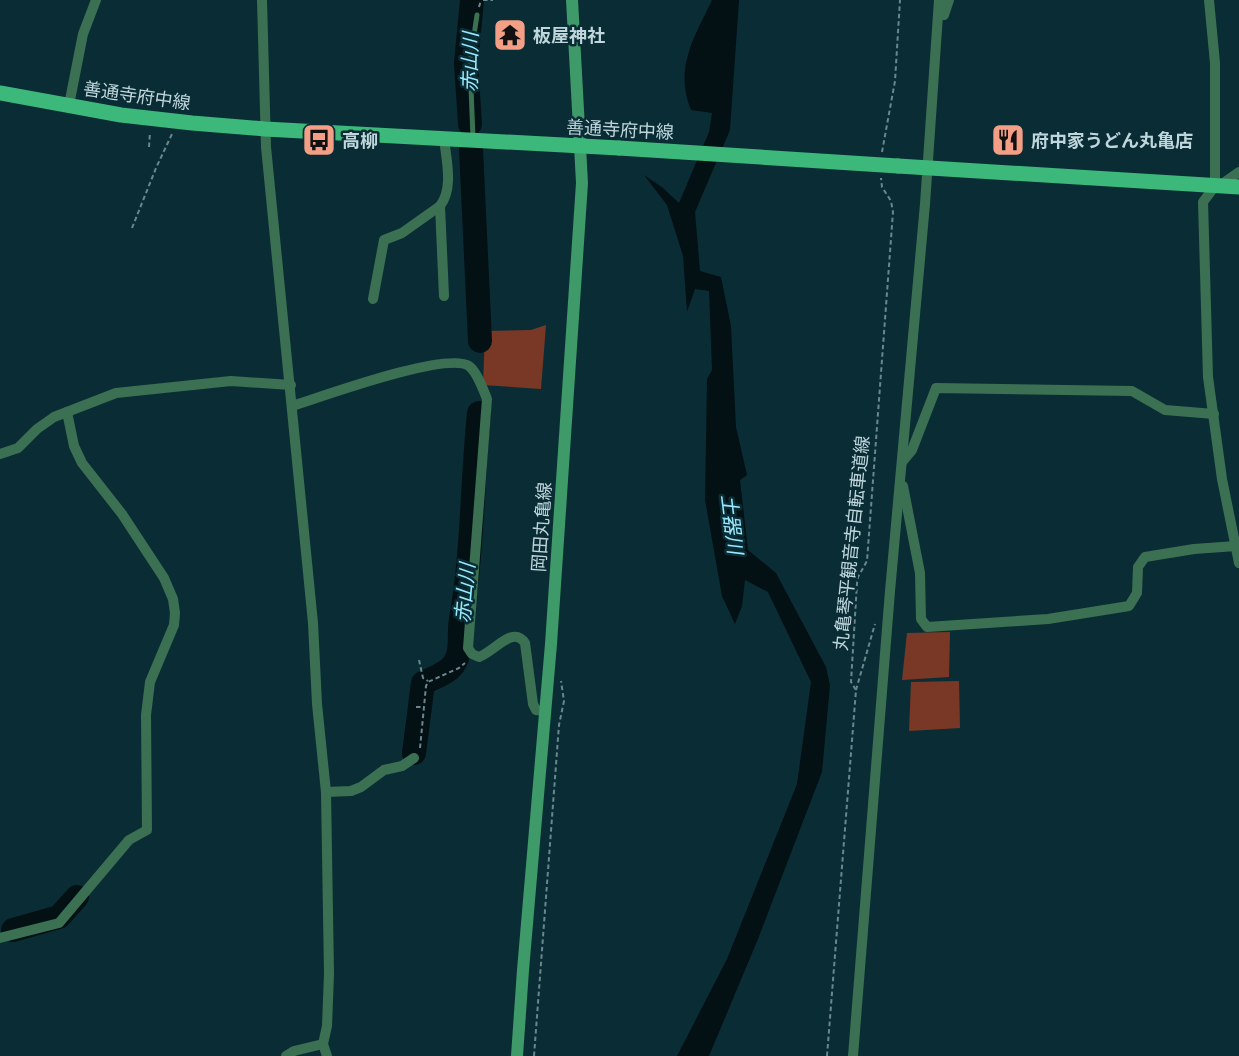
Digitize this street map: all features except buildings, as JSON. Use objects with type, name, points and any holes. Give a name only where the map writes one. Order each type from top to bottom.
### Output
[{"type":"main road","name":"岡田丸亀線","points":[[517,1056],[551,644],[582,183],[573,0]]},
{"type":"main road","name":"善通寺府中線","points":[[0,93],[179,122],[265,129],[473,139],[1239,187]]},
{"type":"street","points":[[69,105],[83,34],[96,0]]},
{"type":"street","points":[[262,0],[265,129],[313,623],[317,704],[326,792],[329,974],[327,1026],[323,1044],[327,1056]]},
{"type":"street","points":[[853,1056],[939,0]]},
{"type":"street","points":[[938,14],[944,15],[949,0]]},
{"type":"street","points":[[1209,0],[1215,63],[1217,186]]},
{"type":"street","points":[[373,299],[384,240],[402,233],[440,207],[444,201],[448,190],[444,138]]},
{"type":"street","points":[[1239,172],[1217,186],[1203,202],[1208,377],[1222,479],[1239,563]]},
{"type":"street","points":[[440,207],[444,296]]},
{"type":"street","points":[[292,406],[379,377],[416,369],[452,364],[464,364],[471,368],[486,399],[468,648],[472,654],[479,657],[490,653],[508,637],[516,635],[521,637],[525,643],[533,704],[536,710],[545,711]]},
{"type":"street","points":[[0,454],[18,448],[45,422],[116,393],[231,381],[291,386]]},
{"type":"street","points":[[1214,414],[1165,410],[1132,391],[936,388],[912,450],[901,467],[920,573],[921,619],[927,627],[1048,619],[1129,606],[1137,593],[1138,567],[1145,556],[1194,549],[1237,547]]},
{"type":"street","points":[[0,938],[59,923],[129,840],[147,830],[147,697],[150,682],[174,625],[173,598],[164,578],[122,514],[82,464],[74,446],[66,412]]},
{"type":"street","points":[[326,792],[361,787],[384,770],[402,766],[414,758]]},
{"type":"street","points":[[286,1056],[294,1051],[323,1044]]},
{"type":"lane","points":[[473,139],[470,62],[477,15]]},
{"type":"path","points":[[483,0],[494,0]]},
{"type":"path","points":[[882,161],[883,142],[895,81],[900,0]]},
{"type":"path","points":[[132,228],[156,168],[179,122]]},
{"type":"path","name":"丸亀琴平観音寺自転車道線","points":[[827,1056],[856,690],[851,682],[857,583],[867,561],[893,212],[891,201],[882,187],[881,171]]},
{"type":"path","points":[[856,690],[877,616]]},
{"type":"path","points":[[414,758],[420,748],[428,682],[459,668],[472,654]]},
{"type":"path","points":[[419,660],[423,678],[428,682]]},
{"type":"path","points":[[534,1056],[559,725],[564,701],[561,680]]},
{"type":"path","points":[[416,707],[424,707]]},
{"type":"shaded area","points":[[546,325],[541,389],[483,385],[485,331],[531,330]]},
{"type":"shaded area","points":[[950,632],[949,677],[902,680],[907,633]]},
{"type":"shaded area","points":[[959,681],[960,728],[909,731],[911,682]]},
{"type":"water","name":"土器川","points":[[712,0],[739,0],[730,130],[695,212],[700,271],[721,277],[731,326],[736,427],[747,475],[740,480],[748,550],[776,573],[826,667],[830,685],[822,772],[758,939],[709,1056],[677,1056],[727,959],[797,784],[811,682],[768,592],[745,580],[742,606],[735,624],[722,596],[705,500],[707,379],[712,370],[709,291],[695,289],[687,312],[683,256],[667,205],[644,175],[679,203],[709,132],[712,113],[691,110],[686,95],[685,67],[693,40]]},
{"type":"waterway","name":"赤山川","points":[[470,124],[466,63],[472,0]]},
{"type":"waterway","name":"赤山川","points":[[471,149],[480,341]]},
{"type":"waterway","name":"赤山川","points":[[414,753],[423,683],[448,670],[457,659],[470,542],[479,413]]},
{"type":"waterway","name":"赤山川","points":[[13,930],[59,917],[77,897]]},
{"type":"place","name":"板屋神社","points":[[510,35]]},
{"type":"place","name":"高柳","points":[[319,140]]},
{"type":"place","name":"府中家うどん丸亀店","points":[[1008,140]]}]
